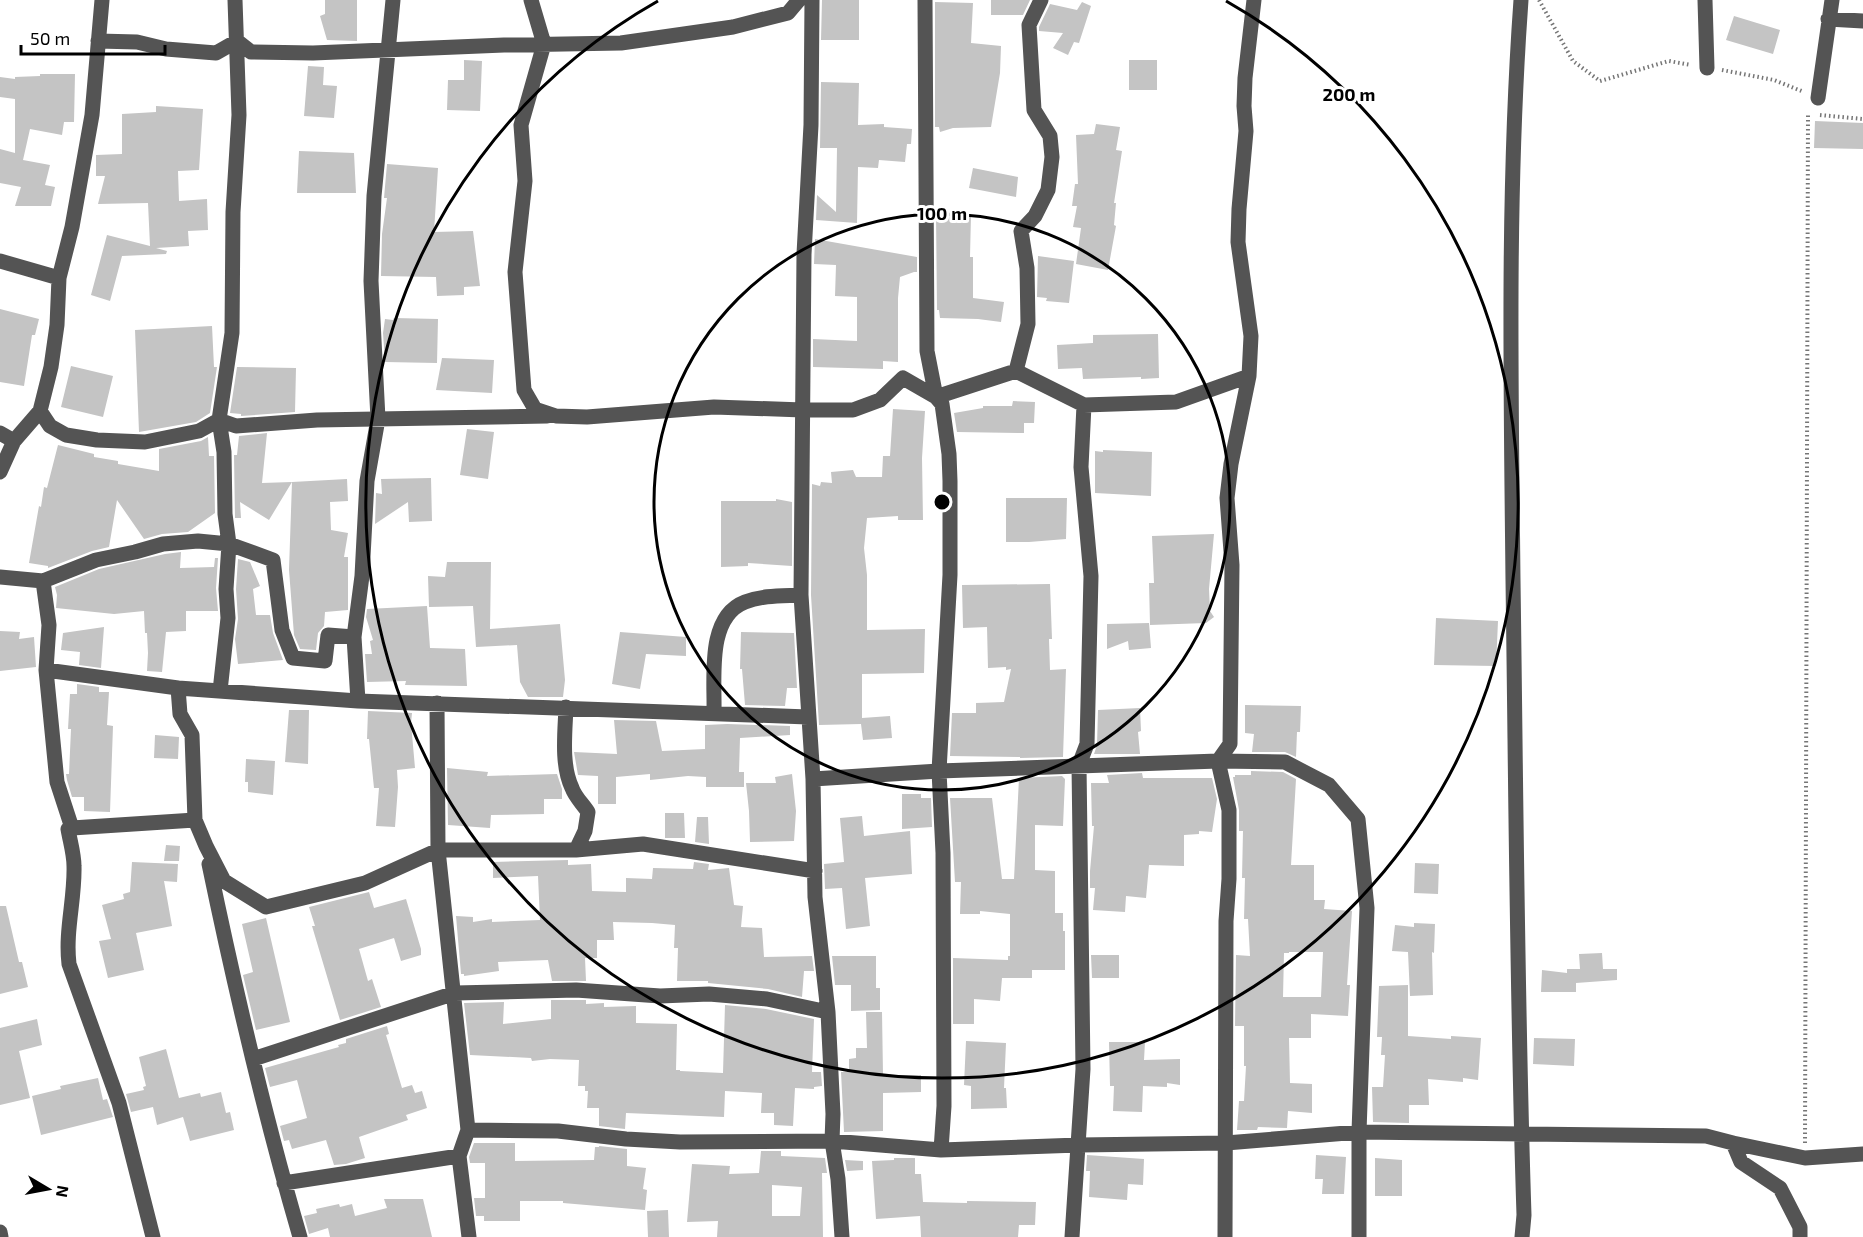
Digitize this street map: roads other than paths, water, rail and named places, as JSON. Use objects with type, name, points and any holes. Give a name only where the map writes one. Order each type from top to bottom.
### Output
[{"type":"street","points":[[0,472],[14,441],[40,411],[51,367],[57,325],[59,278],[72,227],[92,115],[102,0]]},
{"type":"street","points":[[220,691],[228,618],[226,589],[229,544],[225,514],[224,452],[219,420],[232,333],[234,212],[239,115],[235,0]]},
{"type":"street","points":[[358,701],[354,637],[362,576],[367,481],[378,419],[371,281],[374,196],[393,0]]},
{"type":"street","points":[[531,0],[544,44],[521,125],[525,181],[515,272],[524,390],[535,409],[556,416]]},
{"type":"street","points":[[237,41],[251,52],[313,53],[621,43],[733,27],[788,13],[799,0]]},
{"type":"street","points":[[812,0],[812,125],[804,254],[801,595],[813,779],[815,897],[828,1012],[833,1114],[832,1141],[838,1179],[842,1237]]},
{"type":"street","points":[[926,0],[927,351],[936,397]]},
{"type":"street","points":[[1016,371],[1028,324],[1027,268],[1021,231],[1035,216],[1048,190],[1052,157],[1050,136],[1034,110],[1029,25],[1041,0]]},
{"type":"street","points":[[1225,1237],[1228,810],[1218,762],[1230,744],[1232,566],[1227,498],[1230,464],[1249,376],[1251,336],[1238,242],[1246,131],[1245,78],[1254,0]]},
{"type":"street","points":[[1521,0],[1514,96],[1510,252],[1521,1134],[1524,1215],[1522,1237]]},
{"type":"street","points":[[1705,0],[1707,68]]},
{"type":"street","points":[[1818,98],[1832,0]]},
{"type":"street","points":[[1828,19],[1863,21]]},
{"type":"street","points":[[98,41],[137,42],[166,49],[216,53],[237,41]]},
{"type":"street","points":[[0,261],[59,278]]},
{"type":"street","points":[[936,397],[1016,371],[1084,405],[1176,402],[1249,376]]},
{"type":"street","points":[[40,411],[50,426],[66,435],[97,440],[145,442],[199,431],[219,420],[236,426],[378,419],[627,415],[714,407],[853,410],[880,400],[903,378],[936,397],[942,404],[950,481],[950,575],[939,771],[943,864],[944,1106],[941,1150]]},
{"type":"street","points":[[1072,1237],[1083,1069],[1079,765],[1087,744],[1091,576],[1081,467],[1084,405]]},
{"type":"street","points":[[0,434],[14,441]]},
{"type":"street","points":[[0,577],[43,581],[96,560],[163,544],[198,541],[229,544],[273,560],[282,630],[293,658],[325,661],[328,635],[354,637]]},
{"type":"street","points":[[43,581],[49,625],[46,670],[57,782],[72,828]]},
{"type":"street","points":[[714,713],[716,646],[721,625],[733,610],[744,602],[766,597],[801,595]]},
{"type":"street","points":[[46,670],[178,688],[358,701],[808,717]]},
{"type":"street","points":[[178,688],[180,714],[192,735],[195,820],[224,881],[266,907],[365,883],[438,850],[576,849],[643,844],[815,871]]},
{"type":"street","points":[[437,703],[438,850],[468,1130],[459,1156],[469,1237]]},
{"type":"street","points":[[566,707],[565,742],[568,779],[573,792],[588,812],[585,831],[576,849]]},
{"type":"street","points":[[813,779],[1079,765],[1285,762],[1329,785],[1358,819],[1368,908],[1359,1132],[1359,1237]]},
{"type":"street","points":[[153,1237],[118,1103],[69,964],[67,946],[74,865],[68,829],[195,820]]},
{"type":"street","points":[[206,846],[231,971],[284,1184],[300,1237]]},
{"type":"street","points":[[253,1059],[455,993],[576,990],[660,996],[709,994],[767,999],[828,1012]]},
{"type":"street","points":[[468,1130],[558,1131],[626,1139],[680,1142],[832,1141],[941,1150],[1226,1143],[1359,1132],[1706,1136],[1805,1158],[1863,1154]]},
{"type":"street","points":[[1733,1143],[1741,1162],[1780,1188],[1800,1227],[1800,1237]]},
{"type":"street","points":[[284,1184],[459,1156]]},
{"type":"street","points":[[0,1232],[1,1237]]}]
